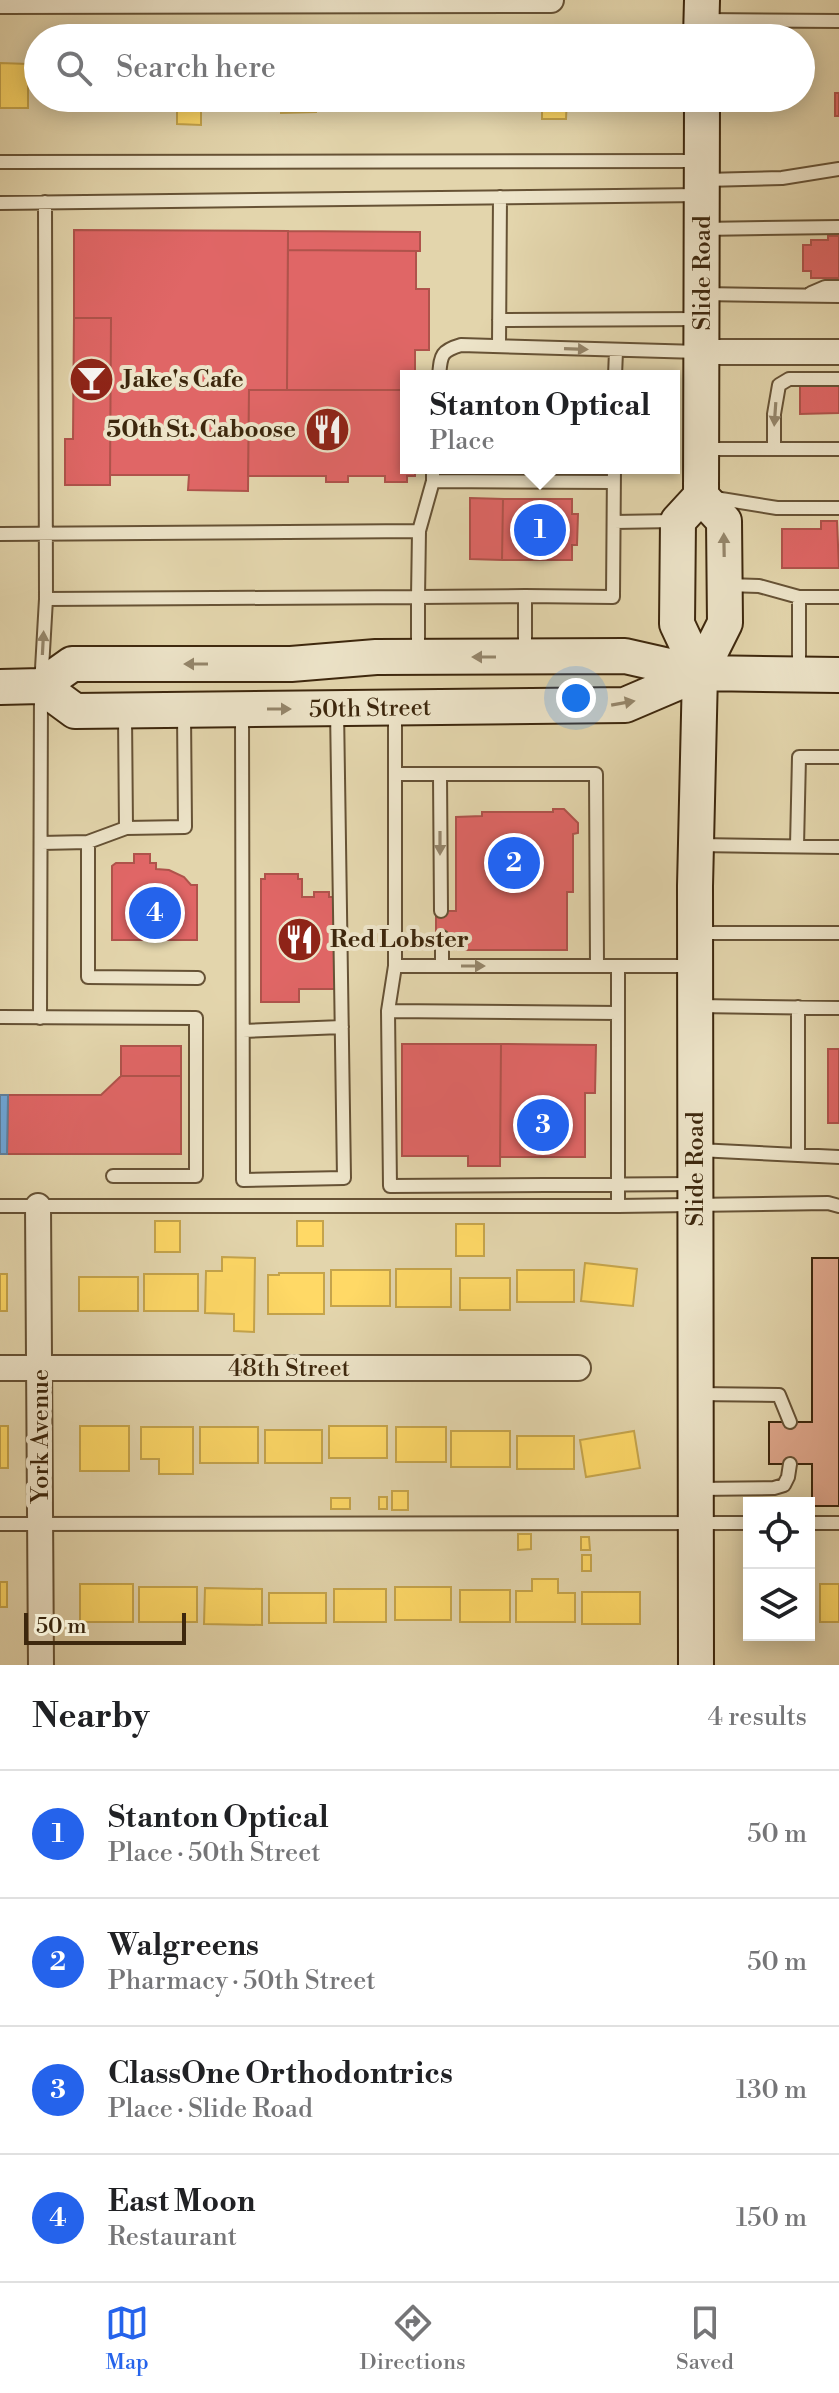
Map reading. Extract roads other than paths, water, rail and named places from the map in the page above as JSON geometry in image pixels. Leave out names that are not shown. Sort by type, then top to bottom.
[{"type":"main road","name":"Slide Road","points":[[700,673],[677,624],[689,509],[701,449],[702,112]]},
{"type":"main road","name":"Slide Road","points":[[689,509],[724,521],[725,585],[725,623],[700,673],[695,950],[696,1665]]},
{"type":"main road","name":"50th Street","points":[[700,673],[625,705],[75,711],[41,686],[72,664],[291,664],[376,657],[625,656],[700,673],[839,675]]},
{"type":"main road","points":[[0,687],[41,686]]},
{"type":"street","points":[[0,1],[551,0]]},
{"type":"street","points":[[702,321],[839,352]]},
{"type":"street","name":"York Avenue","points":[[38,1206],[41,1665]]},
{"type":"street","name":"48th Street","points":[[0,1368],[578,1368]]},
{"type":"lane","points":[[702,19],[839,21]]},
{"type":"lane","points":[[0,162],[702,178],[782,178],[839,169]]},
{"type":"lane","points":[[0,203],[500,197],[702,178]]},
{"type":"lane","points":[[499,346],[500,197]]},
{"type":"lane","points":[[40,1018],[41,686],[46,599],[45,202]]},
{"type":"lane","points":[[805,227],[814,235],[839,235]]},
{"type":"lane","points":[[702,229],[839,227]]},
{"type":"lane","points":[[440,370],[441,357],[446,350],[461,345],[616,351],[702,321],[825,287],[839,287]]},
{"type":"lane","points":[[804,295],[839,296]]},
{"type":"lane","points":[[499,320],[702,321]]},
{"type":"lane","points":[[615,370],[616,351]]},
{"type":"lane","points":[[774,449],[774,414],[779,385],[789,379],[839,379]]},
{"type":"lane","points":[[701,449],[839,449]]},
{"type":"lane","points":[[46,599],[418,597],[525,596],[613,597],[614,475],[433,474],[419,531],[418,597],[418,657]]},
{"type":"lane","points":[[614,522],[689,509],[839,508]]},
{"type":"lane","points":[[0,534],[419,531]]},
{"type":"lane","points":[[725,585],[759,586],[799,597],[839,597]]},
{"type":"lane","points":[[525,596],[525,657]]},
{"type":"lane","points":[[799,597],[799,674]]},
{"type":"lane","points":[[390,1186],[388,1011],[395,966],[395,708]]},
{"type":"lane","points":[[242,709],[243,1180],[344,1178],[337,709]]},
{"type":"lane","points":[[41,843],[88,842],[126,828],[185,827],[184,710]]},
{"type":"lane","points":[[125,711],[126,828]]},
{"type":"lane","points":[[797,846],[799,757],[839,757]]},
{"type":"lane","points":[[395,774],[596,774],[597,966]]},
{"type":"lane","points":[[440,775],[441,911]]},
{"type":"lane","points":[[88,842],[88,977],[198,978]]},
{"type":"lane","points":[[696,845],[839,847]]},
{"type":"lane","points":[[395,966],[618,966],[695,950],[839,933]]},
{"type":"lane","points":[[442,937],[442,966]]},
{"type":"lane","points":[[618,966],[618,1206]]},
{"type":"lane","points":[[695,1006],[839,1008]]},
{"type":"lane","points":[[798,1007],[798,1155]]},
{"type":"lane","points":[[388,1011],[618,1013]]},
{"type":"lane","points":[[0,1017],[196,1018],[196,1176],[113,1176]]},
{"type":"lane","points":[[243,1031],[342,1027]]},
{"type":"lane","points":[[695,1150],[839,1157]]},
{"type":"lane","points":[[374,1206],[380,1191],[390,1186],[521,1185],[618,1185],[695,1195],[839,1206]]},
{"type":"lane","points":[[521,1185],[521,1206]]},
{"type":"lane","points":[[411,1186],[412,1206]]},
{"type":"lane","points":[[0,1206],[618,1206],[695,1195]]},
{"type":"lane","points":[[695,1394],[779,1395],[790,1422]]},
{"type":"lane","points":[[696,1489],[774,1488],[784,1485],[790,1464]]},
{"type":"lane","points":[[0,1524],[743,1523]]},
{"type":"lane","points":[[815,1523],[839,1523]]},
{"type":"place","name":"Jake's Cafe","points":[[92,379]]},
{"type":"place","name":"50th St. Caboose","points":[[327,429]]},
{"type":"place","name":"Stanton Optical","points":[[540,530]]},
{"type":"place","name":"Walgreens","points":[[514,863]]},
{"type":"place","name":"East Moon","points":[[155,913]]},
{"type":"place","name":"Red Lobster","points":[[299,939]]},
{"type":"place","name":"ClassOne Orthodontrics","points":[[543,1125]]}]
